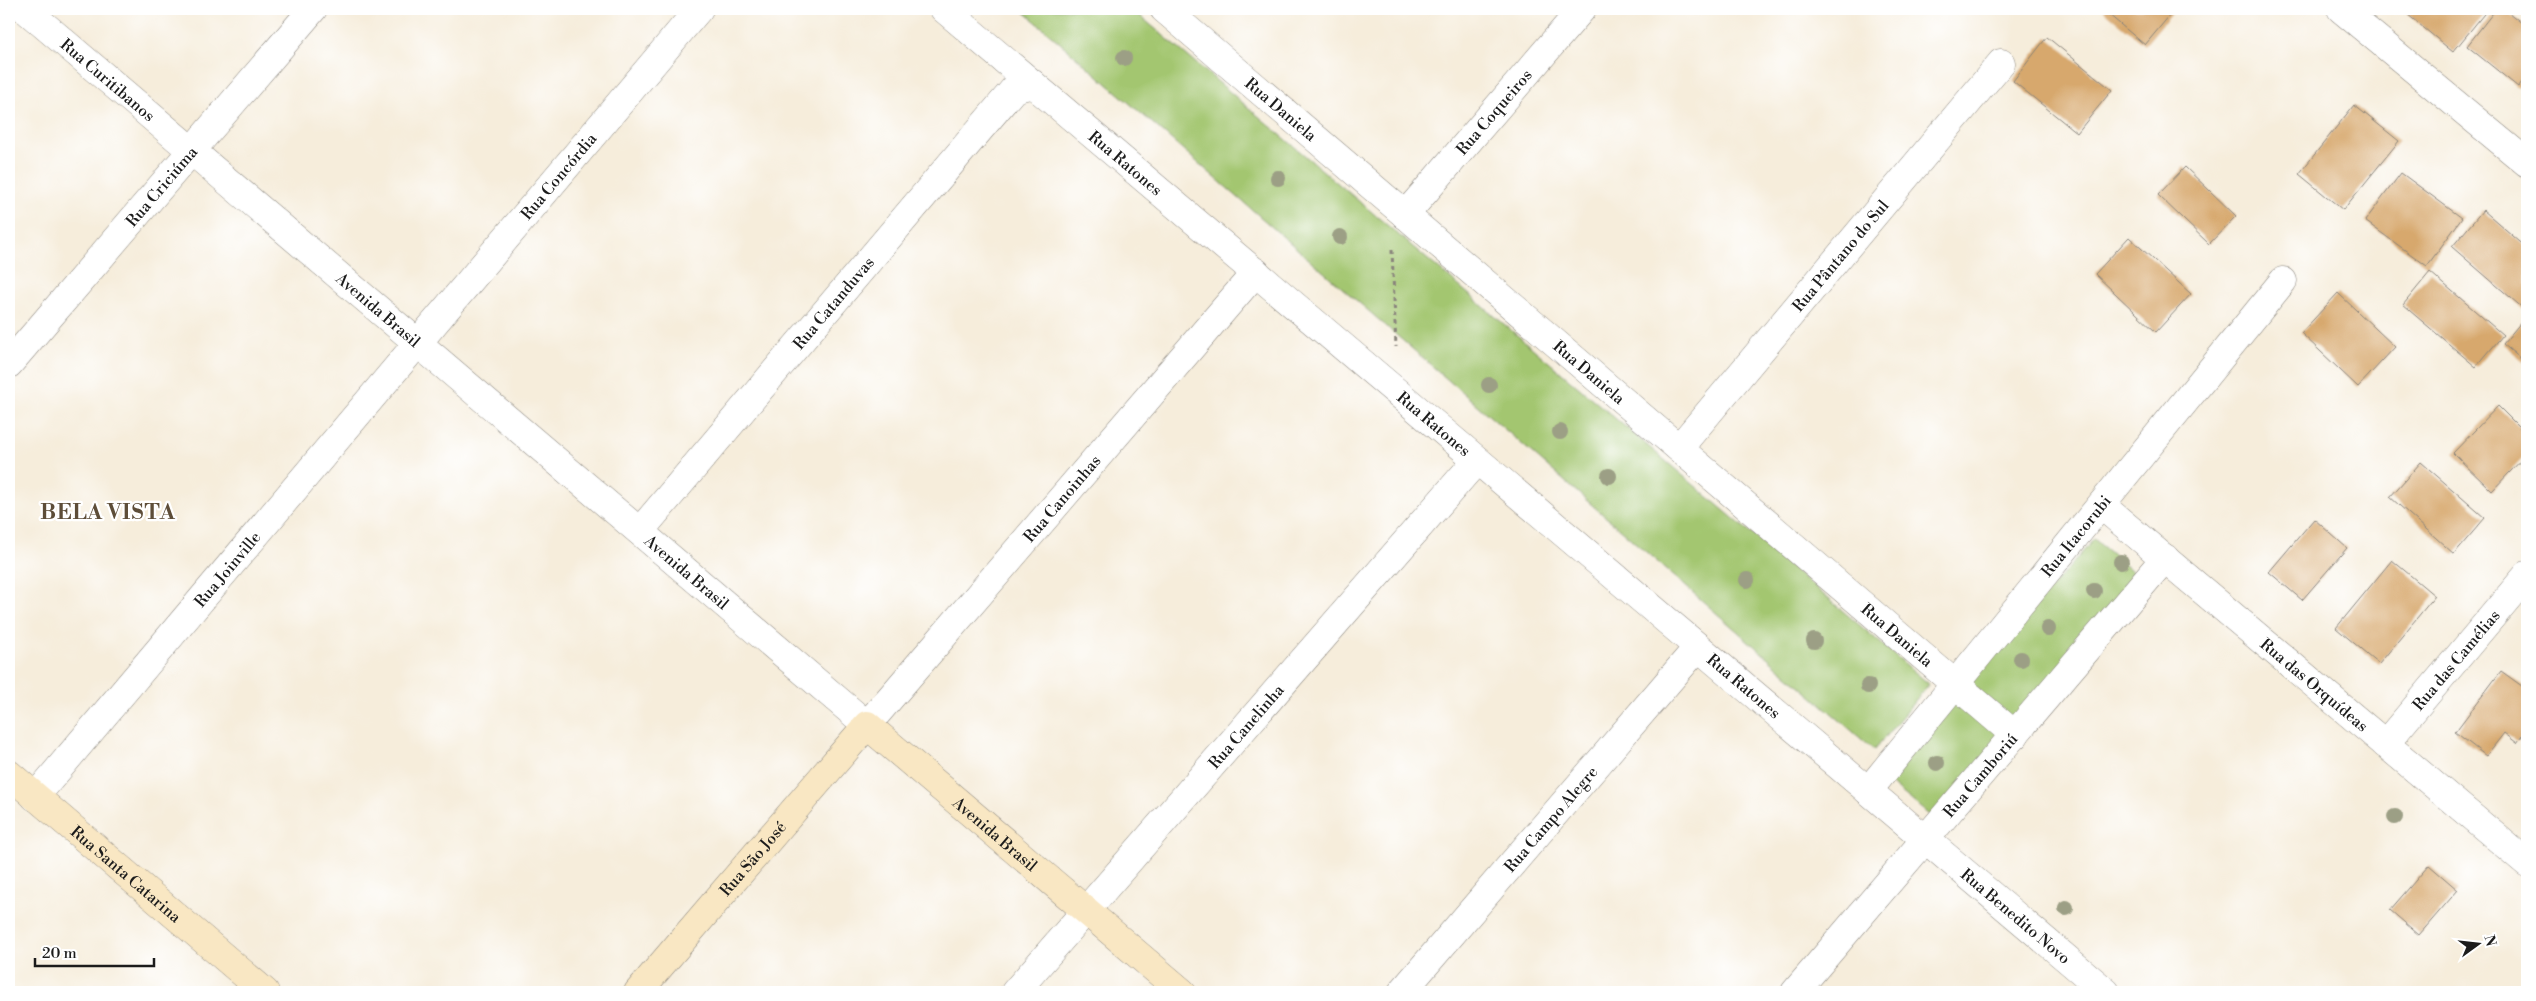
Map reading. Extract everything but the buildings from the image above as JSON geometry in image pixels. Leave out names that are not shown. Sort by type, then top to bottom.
[{"type":"main road","name":"Avenida Brasil","points":[[867,725],[1182,992]]},
{"type":"main road","name":"Rua São José","points":[[638,992],[867,725]]},
{"type":"main road","name":"Rua Santa Catarina","points":[[9,774],[257,990]]},
{"type":"street","name":"Rua Curitibanos","points":[[25,9],[192,150]]},
{"type":"street","name":"Rua Criciúma","points":[[9,364],[313,9]]},
{"type":"street","name":"Rua Concórdia","points":[[418,342],[699,9]]},
{"type":"street","name":"Rua Ratones","points":[[944,9],[1926,839]]},
{"type":"street","name":"Rua Daniela","points":[[1164,9],[2014,734]]},
{"type":"street","name":"Rua Coqueiros","points":[[1398,209],[1582,9]]},
{"type":"street","points":[[2342,9],[2527,163]]},
{"type":"street","name":"Rua Pântano do Sul","points":[[1679,448],[2001,63]]},
{"type":"street","name":"Rua Catanduvas","points":[[640,531],[1014,89],[1033,84]]},
{"type":"street","name":"Avenida Brasil","points":[[192,150],[867,725]]},
{"type":"street","name":"Rua Canoinhas","points":[[867,725],[1256,272]]},
{"type":"street","name":"Rua Itacorubi","points":[[1868,791],[2283,281]]},
{"type":"street","name":"Rua Joinville","points":[[35,796],[418,342]]},
{"type":"street","name":"Rua Canelinha","points":[[1015,992],[1477,460]]},
{"type":"street","name":"Rua das Orquídeas","points":[[2101,505],[2527,863]]},
{"type":"street","name":"Rua Camboriú","points":[[1795,992],[2165,558]]},
{"type":"street","name":"Rua das Camélias","points":[[2384,744],[2527,574]]},
{"type":"street","name":"Rua Campo Alegre","points":[[1402,992],[1698,646]]},
{"type":"street","name":"Rua Benedito Novo","points":[[1926,839],[2106,992]]},
{"type":"path","points":[[1398,209],[1398,392]]},
{"type":"green space","points":[[1021,9],[1132,9],[1929,684],[1874,750]]},
{"type":"green space","points":[[2094,539],[2137,575],[2015,721],[1969,682]]},
{"type":"green space","points":[[1957,696],[2004,735],[1934,819],[1888,781]]},
{"type":"district","name":"BELA VISTA","points":[[108,512]]}]
